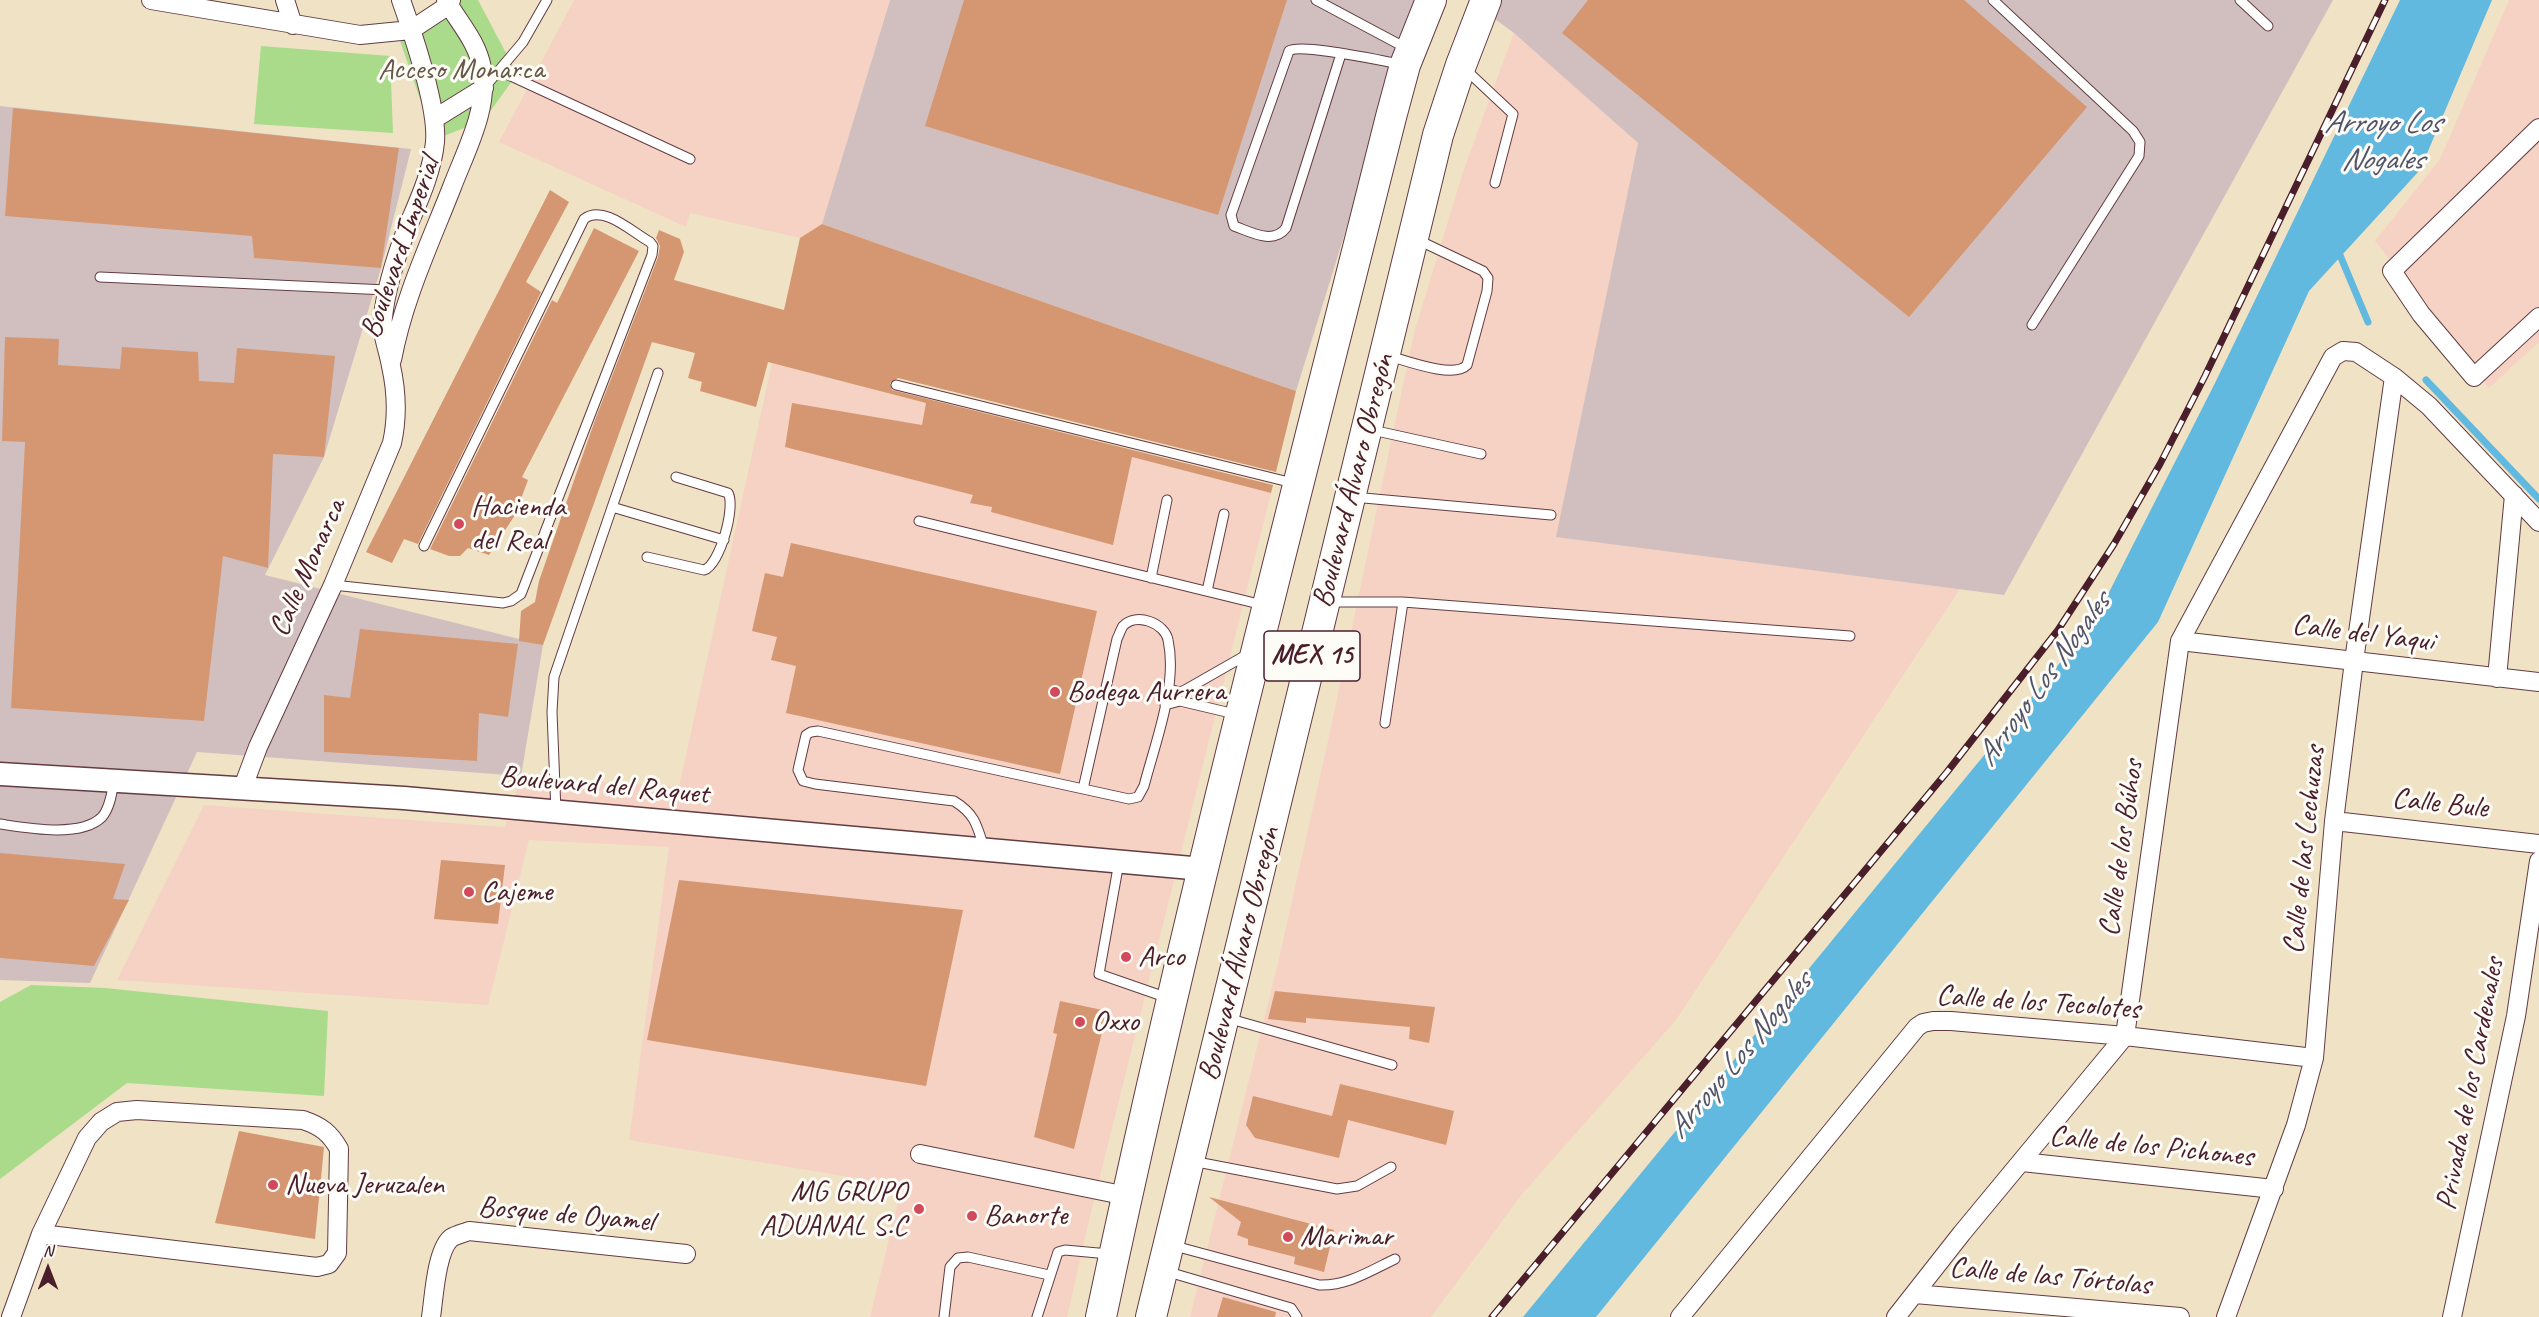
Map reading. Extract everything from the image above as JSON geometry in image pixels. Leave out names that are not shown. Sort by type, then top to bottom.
[{"type":"highway","name":"Boulevard Álvaro Obregón","points":[[1101,1317],[1203,869],[1268,606],[1408,58],[1431,0]]},
{"type":"highway","name":"Boulevard Álvaro Obregón","points":[[1152,1317],[1438,135],[1486,0]]},
{"type":"street","points":[[151,0],[360,35],[411,30],[448,2]]},
{"type":"street","points":[[285,0],[293,25]]},
{"type":"street","name":"Boulevard Imperial","points":[[391,364],[383,334],[387,290],[396,259],[430,168],[435,144],[434,119],[401,0]]},
{"type":"street","name":"Boulevard Imperial","points":[[391,364],[405,307],[474,129],[484,88],[482,67],[476,49],[448,2]]},
{"type":"street","points":[[434,119],[484,88]]},
{"type":"street","points":[[2539,128],[2392,270],[2421,314],[2474,377],[2539,316]]},
{"type":"street","name":"Calle de los Búhos","points":[[2125,1036],[2180,641],[2333,357],[2343,351],[2356,352],[2394,377]]},
{"type":"street","name":"Calle Monarca","points":[[243,787],[258,747],[333,585],[392,443],[397,399],[391,364]]},
{"type":"street","points":[[2394,377],[2429,406],[2539,522]]},
{"type":"street","name":"Calle de las Lechuzas","points":[[2226,1317],[2296,1125],[2314,1058],[2334,821],[2394,377]]},
{"type":"street","points":[[2497,678],[2514,495]]},
{"type":"street","name":"Calle del Yaqui","points":[[2180,641],[2539,681]]},
{"type":"street","name":"Boulevard del Raquet","points":[[0,774],[243,787],[1203,869]]},
{"type":"street","name":"Calle Bule","points":[[2334,821],[2539,844]]},
{"type":"street","name":"Privada de los Cardenales","points":[[2459,1313],[2516,1016],[2539,861]]},
{"type":"street","name":"Calle de los Tecolotes","points":[[1680,1317],[1917,1027],[1923,1023],[1951,1021],[2125,1036],[2314,1058]]},
{"type":"street","points":[[1896,1317],[1962,1233],[2125,1036]]},
{"type":"street","points":[[11,1317],[40,1234],[87,1138],[100,1122],[117,1112],[137,1110],[303,1120],[320,1125],[332,1136],[339,1149],[337,1253],[329,1264],[316,1267],[40,1234]]},
{"type":"street","points":[[921,1154],[1127,1196]]},
{"type":"street","name":"Calle de los Pichones","points":[[2022,1162],[2274,1189]]},
{"type":"street","name":"Bosque de Oyamel","points":[[431,1317],[439,1263],[446,1245],[452,1238],[469,1231],[686,1254]]},
{"type":"street","name":"Calle de las Tórtolas","points":[[1915,1294],[2180,1317]]},
{"type":"lane","points":[[484,88],[523,42],[547,0]]},
{"type":"lane","points":[[1316,0],[1408,58]]},
{"type":"lane","points":[[1993,0],[2133,131],[2140,142],[2139,156],[2032,325]]},
{"type":"lane","points":[[2241,0],[2268,26]]},
{"type":"lane","points":[[1341,54],[1286,228],[1281,234],[1269,237],[1234,226],[1231,215],[1288,51],[1301,47],[1341,54],[1408,58]]},
{"type":"lane","points":[[1461,66],[1513,114],[1495,183]]},
{"type":"lane","points":[[500,71],[690,159]]},
{"type":"lane","points":[[333,585],[503,603],[511,602],[521,594],[652,255],[653,246],[650,242],[600,214],[584,219],[423,546]]},
{"type":"lane","points":[[1385,355],[1447,370],[1464,368],[1467,365],[1487,291],[1488,278],[1483,271],[1413,237]]},
{"type":"lane","points":[[100,277],[387,290]]},
{"type":"lane","points":[[556,812],[552,712],[554,677],[658,373]]},
{"type":"lane","points":[[896,386],[1299,485]]},
{"type":"lane","points":[[1367,429],[1480,454]]},
{"type":"lane","points":[[646,557],[704,570],[711,566],[724,540],[730,501],[728,493],[676,477]]},
{"type":"lane","points":[[1350,497],[1551,514]]},
{"type":"lane","points":[[1151,578],[1167,500]]},
{"type":"lane","points":[[612,507],[724,540]]},
{"type":"lane","points":[[1207,591],[1224,514]]},
{"type":"lane","points":[[919,521],[1268,606]]},
{"type":"lane","points":[[1325,602],[1402,602],[1850,636]]},
{"type":"lane","points":[[1385,723],[1402,602]]},
{"type":"lane","points":[[985,850],[970,810],[954,801],[803,781],[798,770],[806,735],[818,731],[1083,789],[1129,799],[1138,796],[1144,786],[1169,689],[1168,637],[1161,627],[1151,622],[1135,620],[1123,626],[1117,639],[1083,789]]},
{"type":"lane","points":[[1169,689],[1180,692],[1185,690],[1258,648]]},
{"type":"lane","points":[[1165,705],[1180,701],[1241,716]]},
{"type":"lane","points":[[0,824],[71,829],[90,825],[104,815],[111,799],[114,781]]},
{"type":"lane","points":[[1119,862],[1099,974],[1173,999]]},
{"type":"lane","points":[[1224,1017],[1392,1065]]},
{"type":"lane","points":[[1189,1161],[1337,1188],[1357,1186],[1391,1167]]},
{"type":"lane","points":[[1037,1317],[1056,1255],[1062,1250],[1114,1255]]},
{"type":"lane","points":[[944,1317],[950,1267],[958,1258],[968,1257],[1049,1275]]},
{"type":"lane","points":[[1166,1257],[1319,1285],[1346,1282],[1395,1259]]},
{"type":"lane","points":[[1166,1257],[1291,1308],[1297,1317]]},
{"type":"shaded area","points":[[574,0],[890,0],[822,224],[800,238],[690,213],[686,227],[499,142]]},
{"type":"shaded area","points":[[890,0],[1417,0],[1296,391],[822,224]]},
{"type":"shaded area","points":[[1469,0],[2333,0],[2004,595],[1556,537],[1638,143],[1514,33]]},
{"type":"shaded area","points":[[2509,0],[2539,0],[2539,342],[2489,388],[2375,241],[2440,159]]},
{"type":"shaded area","points":[[1514,32],[1638,143],[1557,536],[1960,589],[1676,1020],[1523,1193],[1431,1317],[1190,1317],[1278,963],[1328,741],[1414,333],[1463,172]]},
{"type":"shaded area","points":[[0,106],[411,149],[381,268],[324,457],[265,575],[543,645],[521,776],[197,752],[90,983],[0,980]]},
{"type":"shaded area","points":[[772,363],[1271,493],[1091,1212],[1067,1317],[870,1317],[902,1186],[629,1140],[669,847],[529,840],[488,1005],[117,980],[204,805],[505,827],[521,776],[679,787]]},
{"type":"green space","name":"Acceso Monarca","points":[[461,0],[478,0],[517,74],[484,120],[434,140],[396,29],[453,7]]},
{"type":"green space","points":[[261,46],[390,56],[393,133],[254,124]]},
{"type":"green space","points":[[31,985],[105,988],[328,1011],[324,1096],[127,1083],[0,1179],[0,1002]]},
{"type":"water","name":"Arroyo Los Nogales","points":[[2400,0],[2492,0],[2420,170],[2309,291],[2158,622],[1596,1317],[1523,1317],[2095,620],[2215,383]]},
{"type":"building","points":[[964,0],[1287,0],[1218,215],[925,126]]},
{"type":"building","points":[[1588,0],[1964,0],[2087,107],[1909,317],[1562,33]]},
{"type":"building","points":[[13,108],[399,148],[381,268],[254,258],[252,236],[5,216]]},
{"type":"building","points":[[550,190],[569,202],[526,282],[541,292],[418,544],[404,539],[392,563],[366,552]]},
{"type":"building","points":[[822,224],[1296,391],[1276,472],[898,378],[890,383],[892,390],[1273,485],[1271,493],[1132,457],[1113,545],[991,512],[992,507],[970,503],[973,495],[785,447],[792,403],[922,425],[926,403],[768,362],[756,407],[700,391],[702,382],[688,378],[695,353],[652,342],[543,645],[519,641],[521,611],[535,602],[539,581],[595,420],[658,257],[660,246],[656,238],[659,230],[680,239],[684,252],[674,280],[784,310],[800,238]]},
{"type":"building","points":[[594,228],[639,251],[522,477],[528,480],[515,515],[489,555],[468,548],[460,556],[449,556],[430,549],[552,300],[557,303]]},
{"type":"building","points":[[5,337],[59,339],[58,365],[120,369],[122,347],[198,352],[199,381],[234,383],[237,348],[335,356],[324,457],[273,454],[268,568],[223,556],[204,721],[11,708],[25,442],[2,441]]},
{"type":"building","points":[[791,543],[1097,611],[1060,774],[786,713],[796,666],[771,660],[777,637],[752,631],[765,573],[783,577]]},
{"type":"building","points":[[360,629],[518,644],[508,717],[479,713],[477,761],[324,752],[324,695],[350,698]]},
{"type":"building","points":[[0,853],[125,864],[113,899],[129,900],[94,966],[0,958]]},
{"type":"building","name":"Cajeme","points":[[441,860],[505,865],[498,924],[434,919]]},
{"type":"building","points":[[679,880],[963,910],[926,1086],[647,1040]]},
{"type":"building","points":[[1275,991],[1435,1007],[1429,1043],[1409,1039],[1410,1027],[1306,1018],[1306,1023],[1268,1019]]},
{"type":"building","points":[[1060,1001],[1107,1011],[1074,1149],[1034,1137],[1057,1034],[1053,1033]]},
{"type":"building","points":[[1340,1084],[1454,1111],[1446,1145],[1348,1120],[1339,1158],[1255,1138],[1246,1125],[1253,1096],[1332,1116]]},
{"type":"building","name":"Nueva Jeruzalen","points":[[239,1131],[324,1147],[315,1239],[215,1223]]},
{"type":"building","name":"Marimar","points":[[1209,1197],[1334,1230],[1324,1272],[1294,1264],[1295,1257],[1248,1245],[1248,1239],[1237,1235],[1241,1222]]},
{"type":"building","points":[[1223,1297],[1276,1312],[1275,1317],[1217,1317]]},
{"type":"waterway","points":[[2337,248],[2368,322]]},
{"type":"waterway","points":[[2426,380],[2539,499]]},
{"type":"railway","points":[[1492,1317],[1947,772],[2058,630],[2114,544],[2160,464],[2205,376],[2385,0]]},
{"type":"place","name":"Hacienda del Real","points":[[459,524]]},
{"type":"place","name":"Bodega Aurrera","points":[[1055,692]]},
{"type":"place","name":"Cajeme","points":[[469,892]]},
{"type":"place","name":"Arco","points":[[1126,957]]},
{"type":"place","name":"Oxxo","points":[[1080,1022]]},
{"type":"place","name":"Nueva Jeruzalen","points":[[273,1185]]},
{"type":"place","name":"MG GRUPO ADUANAL S.C","points":[[919,1209]]},
{"type":"place","name":"Banorte","points":[[972,1216]]},
{"type":"place","name":"Marimar","points":[[1288,1237]]}]
